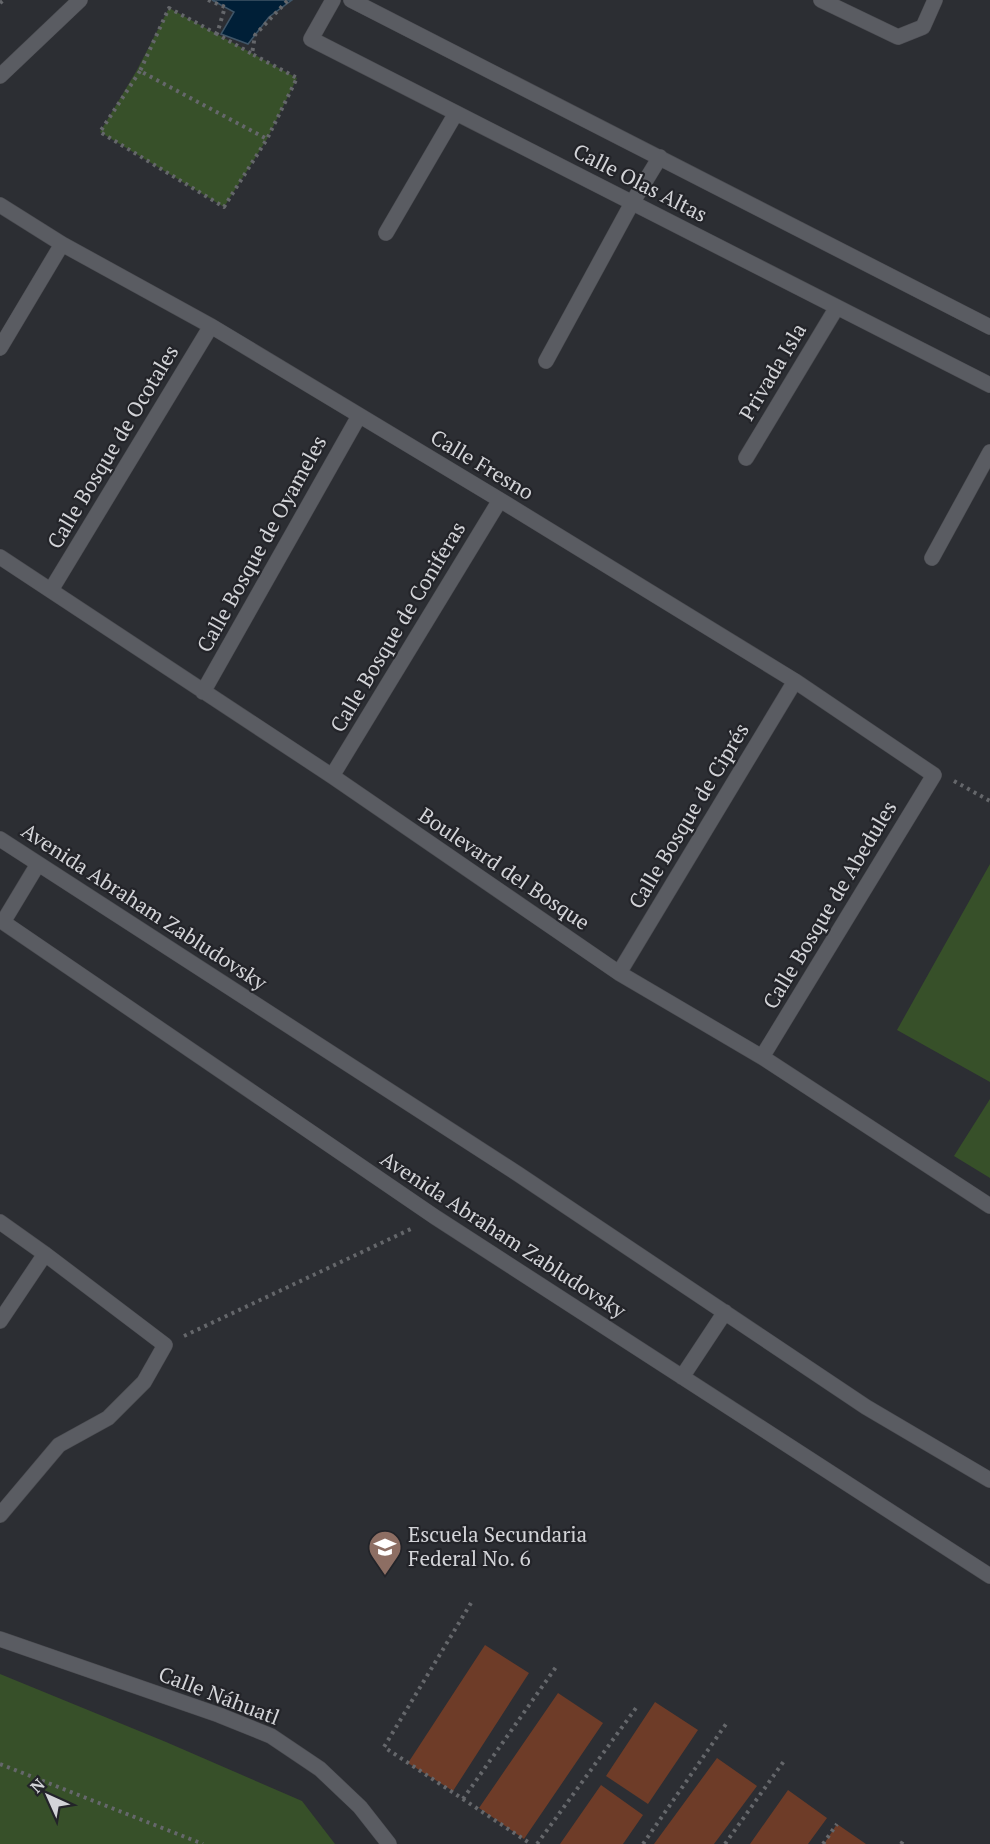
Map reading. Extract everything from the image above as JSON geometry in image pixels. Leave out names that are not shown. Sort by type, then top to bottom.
[{"type":"street","points":[[0,76],[80,0]]},
{"type":"street","name":"Calle Olas Altas","points":[[333,0],[311,39],[990,385]]},
{"type":"street","name":"Calle Olas Altas","points":[[351,0],[990,327]]},
{"type":"street","points":[[821,0],[898,37],[923,27],[935,0]]},
{"type":"street","points":[[386,233],[456,113]]},
{"type":"street","points":[[546,361],[632,203],[660,157]]},
{"type":"street","name":"Calle Fresno","points":[[0,205],[62,244],[211,326],[795,681],[934,775]]},
{"type":"street","points":[[0,348],[62,244]]},
{"type":"street","name":"Privada Isla","points":[[746,458],[837,308]]},
{"type":"street","name":"Calle Bosque de Ocotales","points":[[51,590],[211,326]]},
{"type":"street","name":"Calle Bosque de Oyameles","points":[[203,693],[358,416]]},
{"type":"street","points":[[932,558],[990,452]]},
{"type":"street","name":"Calle Bosque de Coniferas","points":[[332,776],[500,501]]},
{"type":"street","name":"Boulevard del Bosque","points":[[0,557],[332,776],[619,973],[762,1057],[990,1206]]},
{"type":"street","name":"Calle Bosque de Ciprés","points":[[619,973],[795,681]]},
{"type":"street","name":"Calle Bosque de Abedules","points":[[762,1057],[934,775]]},
{"type":"street","name":"Avenida Abraham Zabludovsky","points":[[0,839],[518,1174],[866,1407],[990,1480]]},
{"type":"street","points":[[2,921],[38,864]]},
{"type":"street","name":"Avenida Abraham Zabludovsky","points":[[2,921],[435,1217],[990,1575]]},
{"type":"street","points":[[0,1222],[165,1345],[144,1382],[108,1418],[59,1445],[0,1515]]},
{"type":"street","points":[[0,1321],[45,1254]]},
{"type":"street","points":[[682,1377],[725,1312]]},
{"type":"street","name":"Calle Náhuatl","points":[[0,1639],[219,1715],[271,1736],[320,1769],[360,1807],[389,1844]]},
{"type":"path","points":[[0,3],[4,0]]},
{"type":"path","points":[[208,0],[225,7],[217,34]]},
{"type":"path","points":[[252,54],[255,34],[288,0]]},
{"type":"path","points":[[169,8],[252,54],[297,78],[267,139],[224,207],[100,132],[140,71],[169,8]]},
{"type":"path","points":[[140,71],[267,139]]},
{"type":"path","points":[[934,775],[952,779],[990,801]]},
{"type":"path","points":[[165,1345],[435,1217]]},
{"type":"path","points":[[471,1603],[384,1746],[531,1844]]},
{"type":"path","points":[[463,1799],[556,1667]]},
{"type":"path","points":[[537,1844],[636,1708]]},
{"type":"path","points":[[643,1844],[726,1724]]},
{"type":"path","points":[[724,1844],[784,1761]]},
{"type":"path","points":[[0,1764],[203,1844]]},
{"type":"path","points":[[823,1844],[837,1824]]},
{"type":"green space","points":[[169,8],[297,78],[267,139],[224,207],[100,132],[137,70]]},
{"type":"green space","points":[[990,864],[990,1082],[897,1030]]},
{"type":"green space","points":[[990,1099],[990,1178],[954,1156]]},
{"type":"green space","points":[[0,1674],[302,1801],[335,1844],[0,1844]]},
{"type":"water","points":[[212,0],[292,0],[269,17],[248,44],[221,34],[234,12]]},
{"type":"building","points":[[485,1645],[529,1673],[453,1791],[408,1763]]},
{"type":"building","points":[[558,1693],[603,1723],[524,1839],[479,1808]]},
{"type":"building","points":[[655,1702],[698,1730],[648,1804],[606,1776]]},
{"type":"building","points":[[717,1758],[757,1786],[714,1844],[654,1844]]},
{"type":"building","points":[[601,1785],[643,1815],[623,1844],[560,1844]]},
{"type":"building","points":[[788,1790],[827,1818],[808,1844],[750,1844]]},
{"type":"building","points":[[837,1824],[866,1844],[824,1844]]},
{"type":"place","name":"Escuela Secundaria Federal No. 6","points":[[385,1576]]}]
